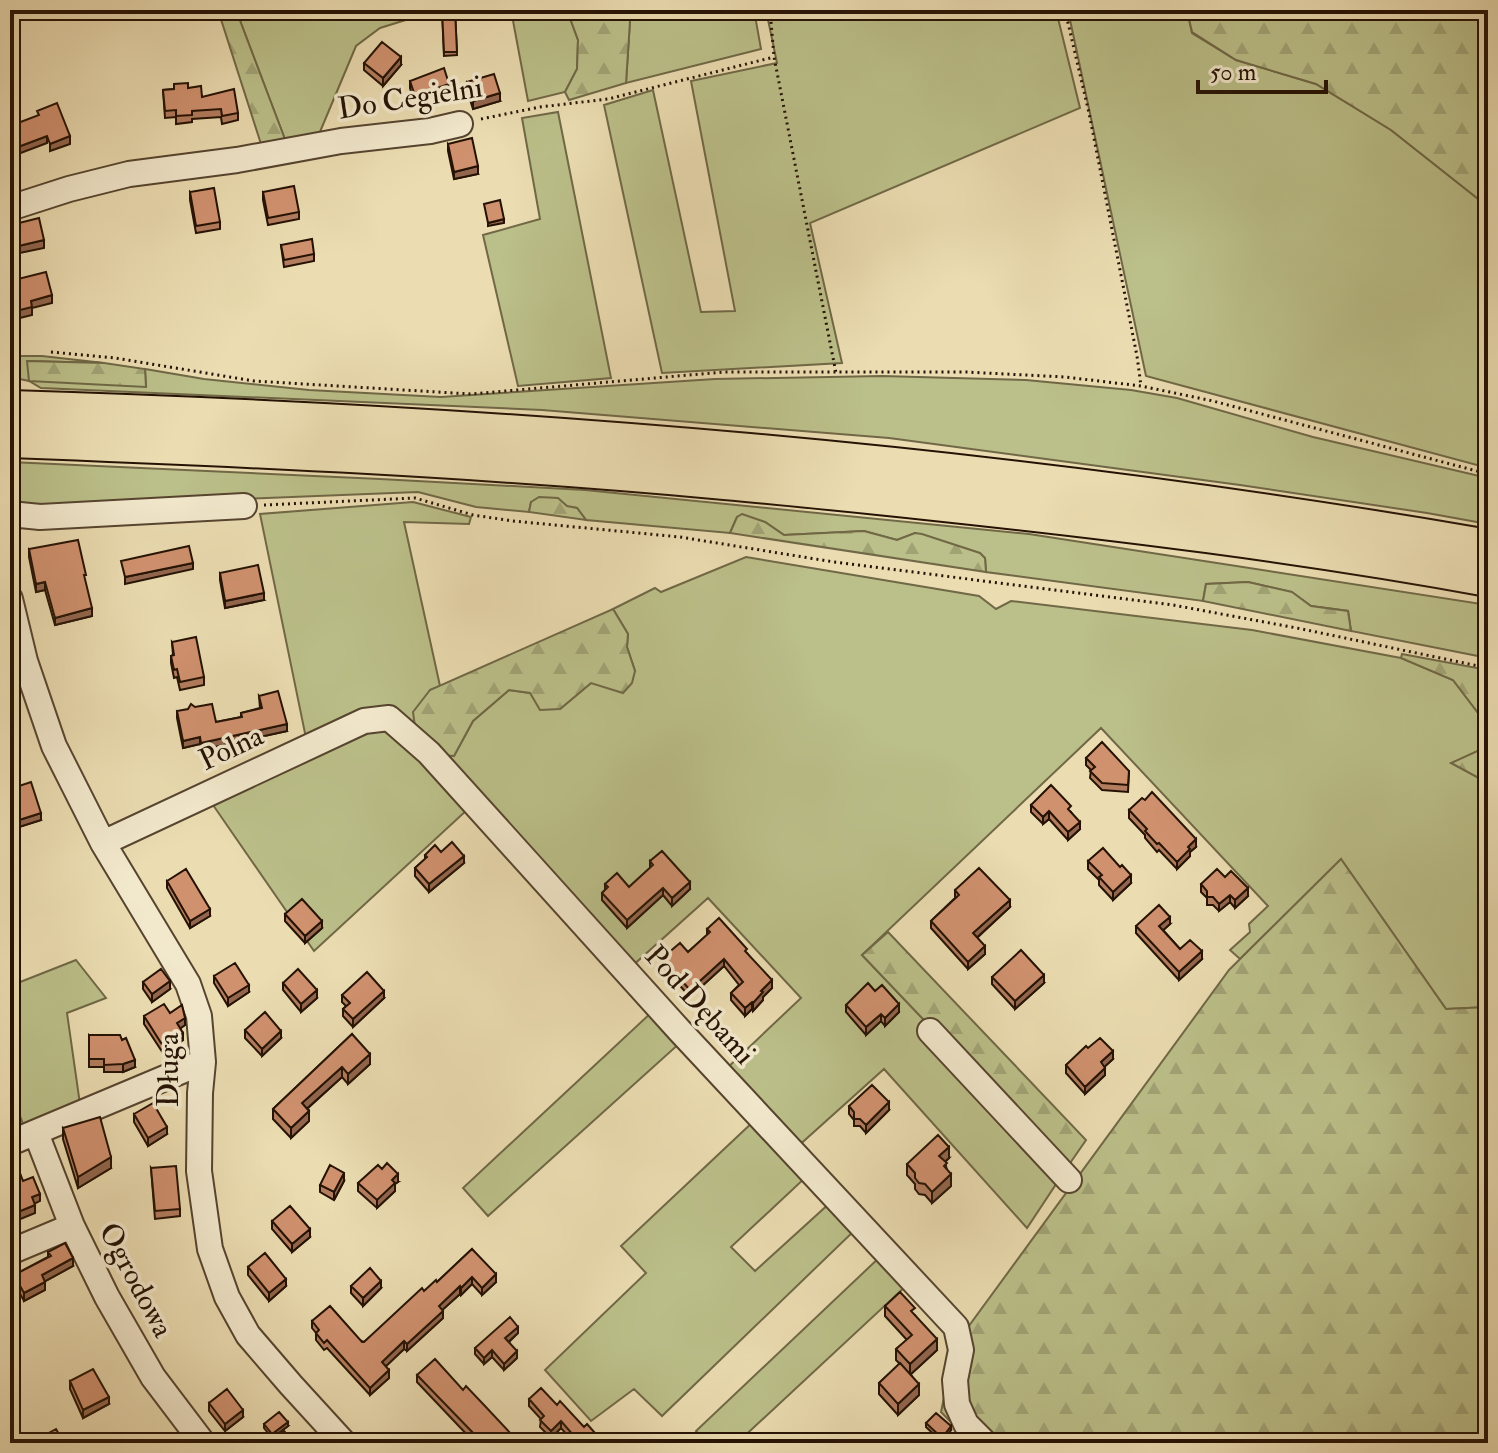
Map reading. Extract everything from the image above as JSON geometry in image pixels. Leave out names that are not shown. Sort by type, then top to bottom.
[{"type":"highway","points":[[10,408],[60,425],[459,462],[726,482],[1077,518],[1269,544],[1488,579]]},
{"type":"highway","points":[[10,440],[60,425],[409,426],[735,449],[932,468],[1198,501],[1488,547]]},
{"type":"street","name":"Do Cegielni","points":[[10,208],[129,174],[237,160],[341,141],[430,131],[460,124]]},
{"type":"street","points":[[10,514],[40,517],[244,506]]},
{"type":"street","name":"Długa","points":[[10,599],[25,661],[54,746],[103,843],[188,984],[199,1016],[203,1062],[199,1171],[210,1249],[227,1297],[248,1335],[344,1443]]},
{"type":"street","name":"Polna","points":[[103,843],[364,721],[389,718]]},
{"type":"street","name":"Pod Dębami","points":[[389,718],[429,753],[679,1030],[956,1327],[961,1350],[955,1380],[957,1404],[966,1424],[985,1443]]},
{"type":"street","points":[[930,1031],[1069,1180]]},
{"type":"street","points":[[10,1143],[203,1062]]},
{"type":"street","name":"Ogrodowa","points":[[36,1133],[72,1226],[140,1356],[203,1443]]},
{"type":"street","points":[[10,1252],[72,1226]]},
{"type":"path","points":[[770,10],[774,57],[836,373]]},
{"type":"path","points":[[1065,10],[1089,113],[1141,386]]},
{"type":"path","name":"Do Cegielni","points":[[460,124],[540,107],[608,99],[774,57]]},
{"type":"path","points":[[51,352],[115,358],[254,381],[471,394],[724,372],[966,372],[1065,377],[1141,386],[1213,401],[1488,474]]},
{"type":"path","points":[[244,506],[415,498],[473,515],[513,521],[680,537],[834,562],[1173,605],[1488,668]]},
{"type":"green space","points":[[218,10],[236,10],[286,142],[261,144]]},
{"type":"green space","points":[[236,10],[438,10],[380,28],[356,46],[317,139],[286,142]]},
{"type":"green space","points":[[511,10],[567,10],[578,40],[577,69],[565,92],[528,101]]},
{"type":"green space","points":[[567,10],[635,10],[630,21],[626,83],[569,100],[565,92],[577,69],[578,40]]},
{"type":"green space","points":[[635,10],[754,10],[761,49],[626,83],[630,21]]},
{"type":"green space","points":[[766,10],[1056,10],[1080,108],[810,223],[842,363],[662,373],[604,105],[653,90],[701,312],[735,311],[691,81],[777,63]]},
{"type":"green space","points":[[1108,10],[1187,10],[1192,33],[1236,60],[1316,84],[1391,130],[1488,209],[1488,468],[1146,376],[1069,15]]},
{"type":"green space","points":[[1187,10],[1488,10],[1488,209],[1391,130],[1316,84],[1236,60],[1192,32]]},
{"type":"green space","points":[[558,112],[611,378],[518,386],[483,235],[540,219],[522,118]]},
{"type":"green space","points":[[10,356],[104,363],[27,361],[146,386],[145,369],[204,379],[309,390],[441,397],[715,379],[882,376],[1026,380],[1131,390],[1177,398],[1313,437],[1488,478],[1488,524],[1240,485],[889,438],[542,410],[41,388],[29,381],[10,377]]},
{"type":"green space","points":[[27,361],[104,363],[145,369],[146,387],[29,381]]},
{"type":"green space","points":[[10,462],[585,490],[1029,534],[1488,605],[1488,658],[1351,631],[1348,611],[1311,606],[1291,592],[1248,582],[1206,584],[1203,601],[986,572],[985,558],[915,533],[897,540],[864,531],[784,535],[765,522],[737,517],[730,533],[586,520],[577,508],[531,502],[529,512],[476,507],[418,492],[13,508],[10,506]]},
{"type":"green space","points":[[539,497],[558,498],[567,506],[577,508],[586,520],[529,512],[531,502]]},
{"type":"green space","points":[[413,502],[471,517],[469,524],[404,522],[440,686],[430,690],[415,727],[394,716],[307,743],[260,514]]},
{"type":"green space","points":[[742,514],[765,522],[784,535],[864,531],[897,540],[915,533],[922,534],[980,553],[985,558],[986,572],[730,533],[737,517]]},
{"type":"green space","points":[[746,557],[979,596],[996,609],[1011,601],[1252,630],[1401,658],[1453,680],[1488,726],[1488,750],[1484,748],[1452,763],[1488,783],[1488,1007],[1446,1009],[1341,859],[1240,959],[1230,950],[1250,932],[1249,924],[1268,906],[1101,728],[862,955],[1066,1169],[1027,1228],[884,1069],[796,1148],[725,1070],[801,998],[708,898],[631,967],[440,755],[454,756],[473,721],[509,690],[530,693],[560,709],[591,683],[635,671],[627,647],[628,634],[613,609],[655,588],[661,592]]},
{"type":"green space","points":[[1248,582],[1292,592],[1311,606],[1348,611],[1351,631],[1203,601],[1206,584]]},
{"type":"green space","points":[[613,609],[628,634],[627,647],[635,671],[632,683],[623,693],[591,683],[560,709],[540,710],[530,693],[509,690],[473,721],[454,756],[440,755],[415,727],[413,712],[430,690]]},
{"type":"green space","points":[[1402,654],[1488,670],[1488,726],[1453,680],[1401,658]]},
{"type":"green space","points":[[364,731],[389,732],[468,809],[314,951],[213,805]]},
{"type":"green space","points":[[1484,748],[1488,750],[1488,783],[1451,763]]},
{"type":"green space","points":[[1341,859],[1446,1009],[1488,1007],[1488,1443],[971,1443],[941,1412],[955,1345],[1229,970]]},
{"type":"green space","points":[[888,932],[1086,1140],[1066,1169],[862,955]]},
{"type":"green space","points":[[76,960],[106,998],[67,1013],[80,1104],[23,1124],[10,1089],[10,986]]},
{"type":"green space","points":[[653,1011],[681,1042],[488,1216],[463,1188]]},
{"type":"green space","points":[[754,1121],[807,1176],[731,1247],[755,1271],[831,1202],[857,1228],[662,1416],[634,1389],[591,1421],[545,1370],[646,1273],[621,1246]]},
{"type":"green space","points":[[882,1255],[906,1286],[737,1443],[707,1443],[696,1431]]},
{"type":"building","points":[[442,10],[455,10],[457,52],[444,52]]},
{"type":"building","points":[[382,42],[401,57],[383,78],[364,63]]},
{"type":"building","points":[[444,68],[449,84],[415,96],[410,81]]},
{"type":"building","points":[[494,74],[500,93],[473,101],[467,82]]},
{"type":"building","points":[[188,83],[188,88],[201,86],[202,97],[234,89],[238,113],[222,116],[221,109],[192,111],[192,115],[176,116],[176,110],[165,111],[163,90],[174,89],[174,84]]},
{"type":"building","points":[[57,103],[70,136],[50,144],[47,136],[10,150],[10,126],[39,115],[37,111]]},
{"type":"building","points":[[472,138],[478,166],[454,172],[448,144]]},
{"type":"building","points":[[294,186],[299,212],[268,218],[263,192]]},
{"type":"building","points":[[214,188],[220,222],[196,226],[190,192]]},
{"type":"building","points":[[500,200],[504,219],[488,223],[484,204]]},
{"type":"building","points":[[39,218],[44,240],[10,248],[10,231],[20,228],[19,223]]},
{"type":"building","points":[[312,239],[314,254],[284,260],[281,245]]},
{"type":"building","points":[[46,272],[52,295],[31,301],[32,307],[16,311],[14,304],[11,305],[10,281]]},
{"type":"building","points":[[78,540],[92,608],[55,618],[45,582],[36,584],[29,549]]},
{"type":"building","points":[[189,546],[193,563],[125,577],[121,561]]},
{"type":"building","points":[[258,565],[264,593],[225,601],[220,573]]},
{"type":"building","points":[[196,637],[204,677],[180,682],[171,656],[174,655],[172,642]]},
{"type":"building","points":[[278,691],[287,724],[201,743],[200,737],[183,741],[177,711],[188,709],[191,704],[195,707],[212,704],[216,722],[242,717],[241,713],[262,708],[259,696]]},
{"type":"building","points":[[1102,742],[1129,771],[1128,785],[1102,783],[1090,771],[1095,767],[1086,758]]},
{"type":"building","points":[[31,782],[41,813],[16,821],[10,789]]},
{"type":"building","points":[[1051,785],[1071,806],[1068,809],[1080,822],[1068,832],[1049,811],[1043,817],[1031,805]]},
{"type":"building","points":[[1152,792],[1196,839],[1177,862],[1145,831],[1147,829],[1129,810]]},
{"type":"building","points":[[452,842],[464,856],[429,884],[415,868],[435,845],[441,852]]},
{"type":"building","points":[[1103,848],[1131,875],[1113,892],[1088,861]]},
{"type":"building","points":[[662,851],[690,882],[672,898],[663,888],[627,920],[602,893],[608,887],[605,884],[617,873],[629,887],[653,865],[650,861]]},
{"type":"building","points":[[979,868],[1010,900],[973,933],[985,946],[968,962],[931,921],[959,895],[955,890]]},
{"type":"building","points":[[186,869],[210,909],[190,921],[167,881]]},
{"type":"building","points":[[1217,869],[1225,877],[1231,871],[1248,888],[1235,900],[1230,895],[1219,904],[1213,897],[1207,897],[1207,891],[1201,884]]},
{"type":"building","points":[[302,899],[322,921],[305,936],[285,914]]},
{"type":"building","points":[[1159,905],[1170,917],[1159,926],[1180,949],[1190,940],[1202,951],[1179,972],[1136,926]]},
{"type":"building","points":[[719,918],[772,980],[745,1008],[731,993],[743,982],[724,959],[690,990],[665,962],[670,957],[667,954],[680,943],[688,952],[710,932],[707,929]]},
{"type":"building","points":[[1021,950],[1044,975],[1015,1001],[992,977]]},
{"type":"building","points":[[235,963],[249,985],[228,998],[214,976]]},
{"type":"building","points":[[161,969],[170,981],[152,994],[143,982]]},
{"type":"building","points":[[298,969],[317,990],[301,1004],[283,983]]},
{"type":"building","points":[[367,972],[384,991],[353,1019],[343,1009],[350,1003],[342,995]]},
{"type":"building","points":[[868,983],[875,991],[882,985],[899,1004],[885,1018],[881,1014],[866,1027],[846,1005]]},
{"type":"building","points":[[164,1004],[170,1013],[182,1005],[185,1018],[177,1023],[183,1033],[163,1046],[144,1016]]},
{"type":"building","points":[[265,1012],[281,1031],[262,1049],[245,1030]]},
{"type":"building","points":[[352,1034],[370,1054],[348,1074],[342,1067],[302,1103],[309,1111],[291,1128],[273,1109]]},
{"type":"building","points":[[89,1035],[120,1035],[122,1040],[126,1038],[135,1060],[104,1065],[104,1059],[89,1059]]},
{"type":"building","points":[[1100,1038],[1113,1051],[1101,1062],[1105,1068],[1085,1087],[1066,1065],[1086,1046],[1088,1048]]},
{"type":"building","points":[[872,1085],[889,1102],[866,1125],[860,1119],[854,1119],[854,1112],[849,1106]]},
{"type":"building","points":[[153,1103],[167,1127],[148,1138],[134,1114]]},
{"type":"building","points":[[100,1117],[111,1157],[78,1177],[63,1128]]},
{"type":"building","points":[[938,1135],[949,1147],[939,1156],[947,1163],[944,1166],[951,1174],[932,1192],[925,1184],[919,1183],[907,1164]]},
{"type":"building","points":[[387,1163],[398,1174],[392,1180],[395,1183],[377,1200],[358,1183],[378,1165],[382,1169]]},
{"type":"building","points":[[330,1165],[344,1173],[334,1192],[320,1185]]},
{"type":"building","points":[[176,1166],[180,1209],[155,1211],[151,1168]]},
{"type":"building","points":[[20,1173],[23,1181],[33,1177],[40,1194],[32,1197],[35,1205],[18,1212],[15,1205],[10,1207],[10,1177]]},
{"type":"building","points":[[290,1206],[310,1229],[292,1244],[272,1221]]},
{"type":"building","points":[[65,1243],[73,1258],[42,1275],[45,1282],[24,1293],[14,1275],[51,1256],[48,1252]]},
{"type":"building","points":[[472,1249],[496,1274],[482,1288],[472,1277],[460,1286],[439,1306],[443,1311],[382,1362],[389,1370],[370,1388],[327,1340],[324,1343],[316,1333],[319,1330],[312,1321],[330,1306],[364,1342],[422,1288],[424,1291],[437,1282]]},
{"type":"building","points":[[265,1253],[286,1279],[269,1293],[248,1267]]},
{"type":"building","points":[[370,1268],[381,1281],[363,1298],[351,1286]]},
{"type":"building","points":[[900,1292],[915,1308],[911,1311],[937,1339],[910,1364],[896,1349],[912,1335],[885,1306]]},
{"type":"building","points":[[510,1317],[518,1327],[505,1338],[517,1351],[504,1364],[492,1350],[484,1358],[475,1348]]},
{"type":"building","points":[[435,1359],[463,1390],[466,1386],[513,1436],[510,1438],[515,1443],[472,1441],[477,1437],[417,1375]]},
{"type":"building","points":[[900,1363],[919,1384],[898,1404],[879,1383]]},
{"type":"building","points":[[93,1369],[109,1397],[83,1410],[70,1381]]},
{"type":"building","points":[[541,1388],[557,1405],[560,1401],[584,1427],[587,1424],[604,1443],[580,1443],[561,1421],[551,1431],[540,1420],[544,1416],[529,1399]]},
{"type":"building","points":[[227,1389],[243,1410],[225,1424],[209,1403]]},
{"type":"building","points":[[279,1412],[288,1422],[272,1434],[264,1424]]},
{"type":"building","points":[[936,1413],[951,1426],[942,1438],[926,1423]]},
{"type":"building","points":[[56,1429],[64,1443],[40,1443],[38,1439]]},
{"type":"building","points":[[284,1431],[294,1443],[268,1443]]}]
